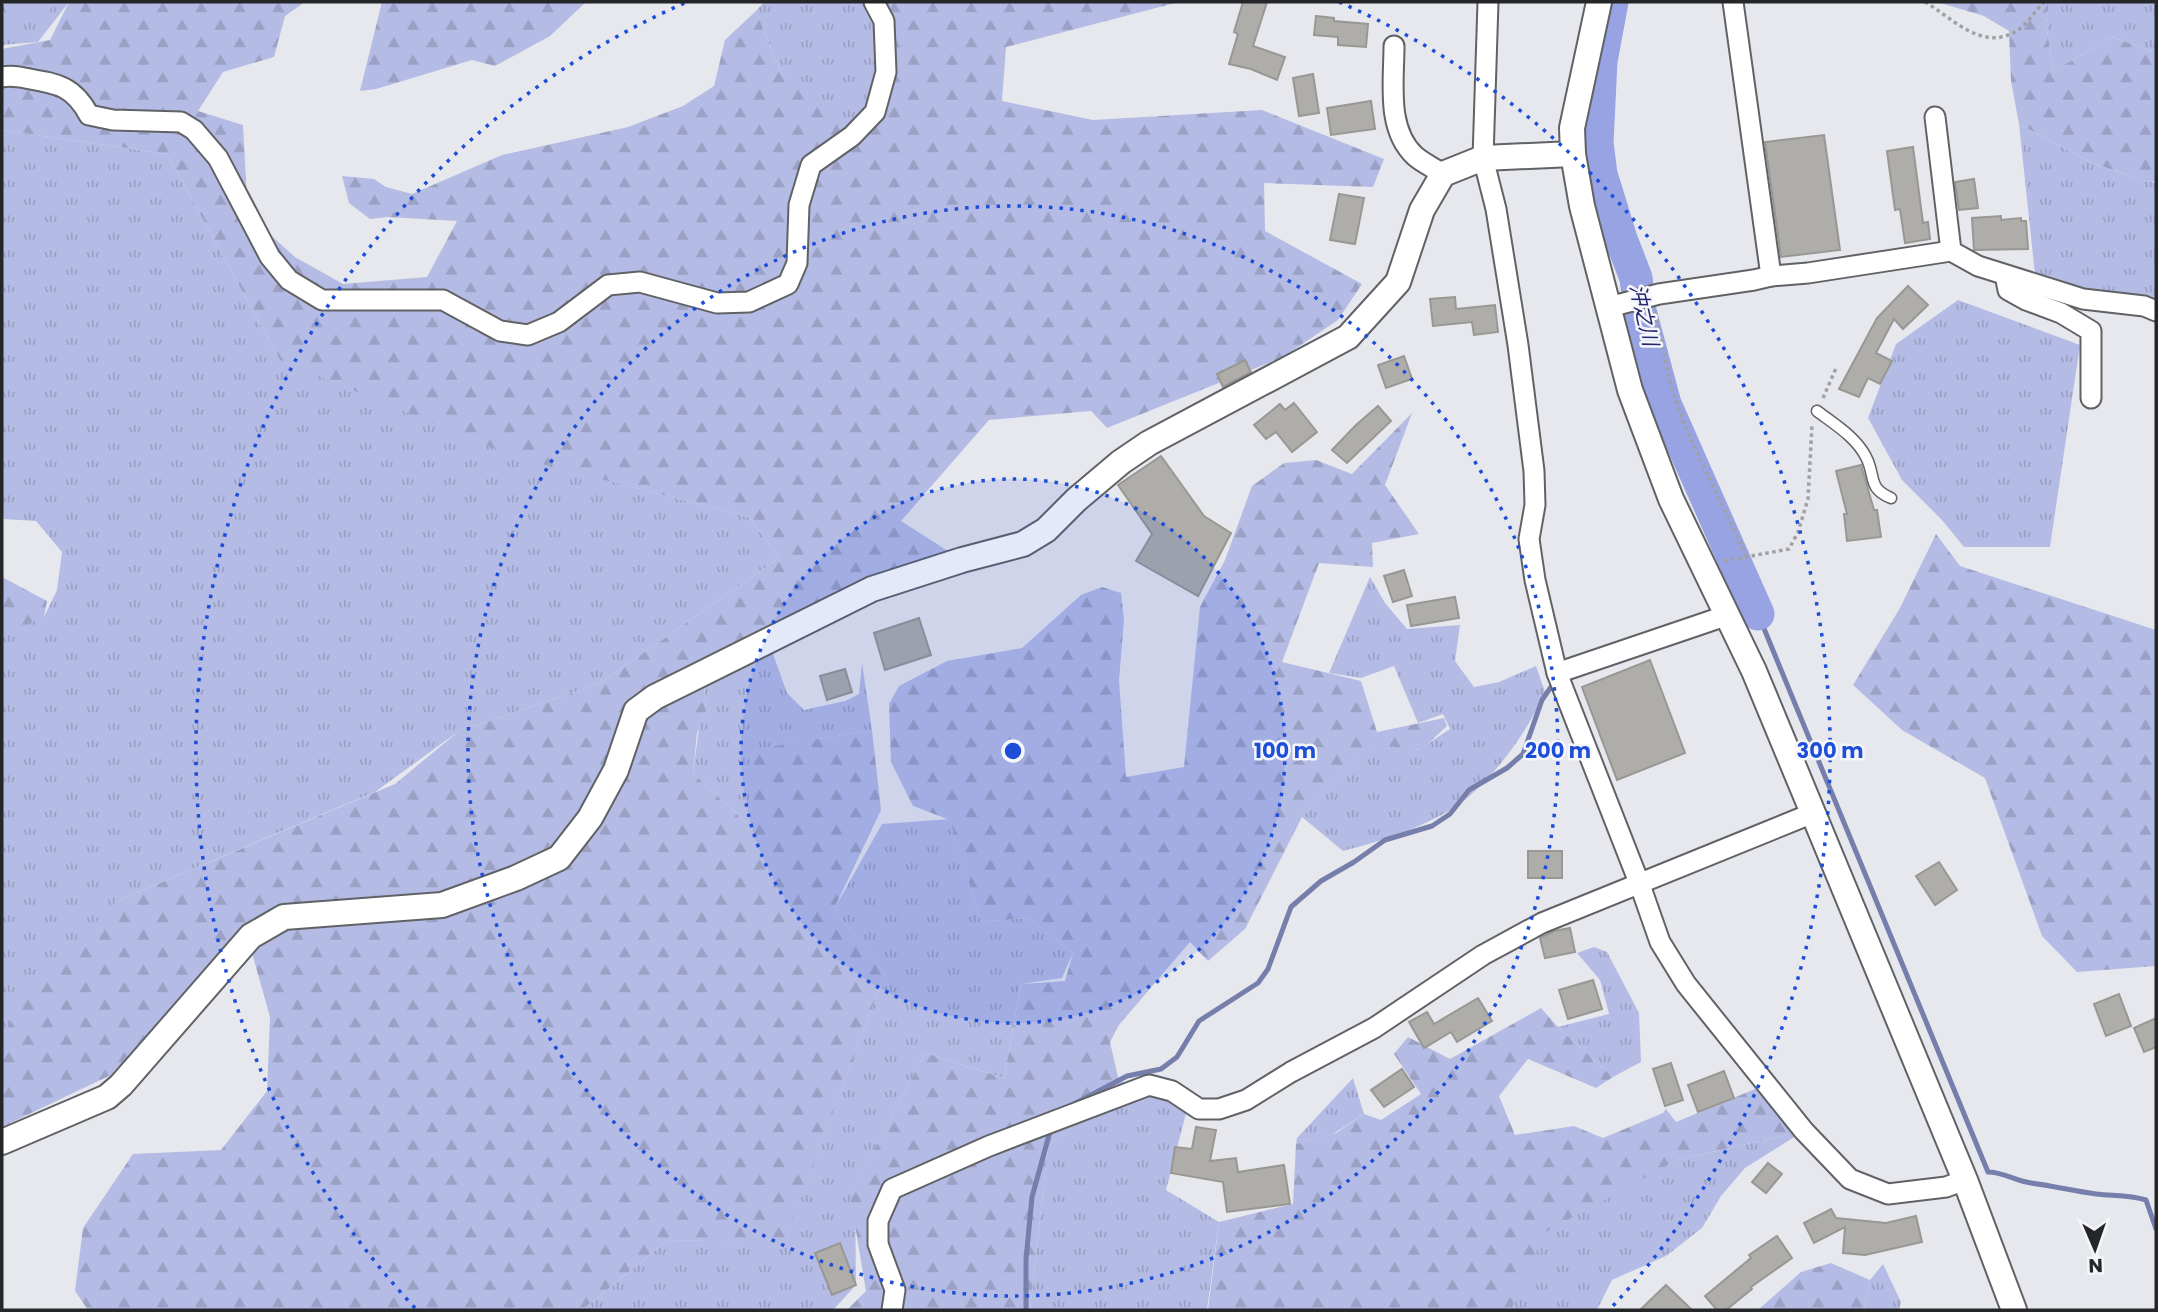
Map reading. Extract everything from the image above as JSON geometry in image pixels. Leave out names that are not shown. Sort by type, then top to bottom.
[{"type":"street","points":[[2,77],[11,75],[59,84],[82,102],[89,115],[113,120],[181,122],[194,131],[218,158],[270,257],[289,280],[322,300],[443,300],[500,331],[528,335],[559,322],[607,285],[640,282],[717,303],[749,302],[788,284],[797,263],[799,205],[811,165],[852,136],[875,112],[886,72],[884,21],[874,2]]},
{"type":"street","points":[[1488,2],[1483,158],[1496,209],[1518,345],[1534,471],[1535,505],[1529,539],[1535,580],[1557,673],[1660,942],[1686,984],[1804,1131],[1850,1180],[1888,1194],[1946,1187],[1965,1180]]},
{"type":"street","points":[[1599,2],[1572,128],[1573,154],[1582,206],[1630,390],[1671,499],[1728,615],[1813,813],[1965,1180],[2014,1310]]},
{"type":"street","points":[[1733,2],[1771,276]]},
{"type":"street","points":[[1394,46],[1395,121],[1403,141],[1416,156],[1443,174]]},
{"type":"street","points":[[1935,117],[1951,251]]},
{"type":"street","points":[[2,1142],[107,1097],[121,1085],[260,929],[284,917],[442,905],[516,878],[559,858],[590,818],[616,770],[636,711],[655,697],[872,589],[1023,544],[1046,530],[1085,492],[1149,443],[1348,337],[1398,282],[1422,210],[1443,174],[1483,158],[1573,154]]},
{"type":"street","points":[[1609,307],[1652,296],[1771,276],[1808,273],[1951,251],[1978,267],[2083,299],[2144,306],[2156,311]]},
{"type":"street","points":[[2004,275],[2008,290],[2061,313],[2091,331],[2091,398]]},
{"type":"street","points":[[1557,673],[1728,615]]},
{"type":"street","points":[[892,1310],[895,1290],[878,1244],[878,1221],[891,1189],[989,1146],[1149,1085],[1172,1091],[1199,1109],[1219,1109],[1246,1100],[1291,1072],[1374,1028],[1483,955],[1533,928],[1813,813]]},
{"type":"lane","points":[[1817,411],[1852,438],[1867,457],[1873,483],[1880,493],[1891,498]]},
{"type":"path","points":[[1925,2],[1968,31],[1993,38],[2013,34],[2044,2]]},
{"type":"path","points":[[1652,296],[1671,385],[1686,429],[1747,557]]},
{"type":"path","points":[[1706,569],[1728,560],[1789,549],[1798,532],[1808,499],[1811,432],[1817,411],[1837,366]]},
{"type":"green space","points":[[2,2],[69,2],[38,42],[2,45]]},
{"type":"green space","points":[[2,2],[55,2],[43,16],[20,22],[6,12]]},
{"type":"green space","points":[[69,2],[305,2],[285,16],[274,57],[223,72],[198,111],[243,125],[248,215],[295,257],[343,284],[427,277],[457,221],[388,217],[370,219],[349,203],[342,176],[374,179],[386,187],[412,194],[502,155],[628,127],[683,106],[714,86],[725,40],[756,11],[781,73],[826,103],[857,131],[880,94],[872,2],[1179,2],[1006,47],[1002,101],[1093,120],[1262,110],[1384,159],[1373,187],[1264,183],[1265,231],[1362,284],[1338,320],[1283,357],[1107,428],[1091,411],[989,420],[901,521],[962,560],[707,670],[704,685],[706,711],[697,733],[693,773],[747,824],[757,789],[752,750],[872,730],[881,810],[834,909],[885,974],[784,1243],[668,1240],[582,1310],[88,1310],[75,1291],[83,1228],[133,1154],[221,1150],[267,1091],[270,1017],[245,928],[113,1074],[2,1127],[2,1049],[17,1000],[117,901],[395,784],[459,731],[599,684],[779,558],[749,517],[511,456],[280,360],[167,154],[2,130],[2,49],[50,40]]},
{"type":"green space","points":[[382,2],[585,3],[550,36],[495,66],[472,60],[376,89],[360,91]]},
{"type":"green space","points":[[764,2],[873,2],[885,65],[857,131],[781,73],[756,11]]},
{"type":"green space","points":[[1937,2],[2049,2],[2046,23],[2053,71],[2113,37],[2156,53],[2156,181],[2149,182],[2092,163],[2019,124],[2011,81],[2009,31],[1984,16]]},
{"type":"green space","points":[[2049,2],[2156,2],[2156,53],[2113,37],[2053,71],[2046,23]]},
{"type":"green space","points":[[2019,124],[2092,163],[2156,182],[2156,306],[2093,292],[2035,274]]},
{"type":"green space","points":[[2,130],[167,154],[280,360],[621,484],[749,517],[779,558],[599,684],[459,731],[375,792],[117,901],[2,1066],[2,626],[44,617],[57,590],[62,552],[36,521],[2,519]]},
{"type":"green space","points":[[1958,300],[2080,345],[2050,547],[1964,547],[1942,520],[1902,480],[1868,418],[1896,344]]},
{"type":"green space","points":[[1412,413],[1385,485],[1419,534],[1372,543],[1373,567],[1319,563],[1282,662],[1361,681],[1377,732],[1444,718],[1447,726],[1421,750],[1371,744],[1302,817],[1245,929],[1208,961],[1190,942],[1119,1025],[1110,1042],[1118,1077],[1128,1086],[1048,1146],[1030,1310],[847,1310],[866,1291],[850,1195],[925,1053],[1004,1078],[1021,984],[1065,981],[1073,953],[1028,918],[981,922],[950,820],[913,806],[891,762],[889,704],[899,686],[947,661],[1022,648],[1081,595],[1102,587],[1121,593],[1124,620],[1119,680],[1126,777],[1184,767],[1200,607],[1225,560],[1252,486],[1284,463],[1316,460],[1352,474]]},
{"type":"green space","points":[[1936,534],[1960,566],[2156,630],[2156,966],[2077,972],[2042,936],[1985,778],[1902,730],[1853,685],[1900,608]]},
{"type":"green space","points":[[2,577],[47,601],[44,617],[16,629],[2,630]]},
{"type":"green space","points":[[1370,577],[1385,603],[1407,629],[1460,625],[1455,661],[1474,687],[1499,682],[1536,666],[1545,692],[1512,750],[1466,799],[1424,824],[1343,851],[1302,817],[1374,740],[1418,750],[1450,729],[1443,714],[1418,723],[1394,666],[1361,678],[1329,673]]},
{"type":"green space","points":[[769,643],[787,693],[804,710],[845,701],[859,694],[862,663],[872,730],[753,750],[761,788],[748,825],[693,773],[699,728],[706,711],[704,685]]},
{"type":"green space","points":[[950,819],[981,922],[1028,918],[1073,953],[1062,978],[1021,984],[1004,1078],[925,1053],[855,1186],[856,1285],[833,1310],[582,1310],[668,1240],[784,1242],[885,974],[834,909],[882,824]]},
{"type":"green space","points":[[1594,947],[1607,952],[1639,1013],[1641,1062],[1613,1077],[1558,1027],[1609,1014],[1600,980],[1577,953]]},
{"type":"green space","points":[[1541,1008],[1613,1077],[1596,1088],[1528,1059],[1499,1096],[1515,1135],[1574,1126],[1603,1138],[1663,1113],[1666,1109],[1676,1122],[1767,1084],[1804,1131],[1677,1160],[1544,1233],[1511,1310],[1208,1310],[1219,1222],[1293,1204],[1296,1144],[1336,1133],[1364,1114],[1381,1120],[1421,1094],[1394,1054],[1408,1037],[1450,1059]]},
{"type":"green space","points":[[1353,1078],[1364,1114],[1333,1134],[1296,1144],[1297,1138]]},
{"type":"green space","points":[[1132,1082],[1189,1102],[1166,1190],[1219,1222],[1207,1310],[1030,1310],[1048,1146]]},
{"type":"green space","points":[[1804,1131],[1745,1168],[1721,1196],[1702,1228],[1666,1256],[1612,1280],[1597,1310],[1509,1310],[1540,1229],[1677,1160]]},
{"type":"green space","points":[[1831,1263],[1870,1280],[1864,1310],[1758,1310],[1801,1272]]},
{"type":"green space","points":[[1883,1264],[1901,1302],[1899,1310],[1864,1310],[1870,1280]]},
{"type":"building","points":[[1243,2],[1267,2],[1253,46],[1285,57],[1277,80],[1251,69],[1229,64],[1238,34],[1234,32]]},
{"type":"building","points":[[1316,16],[1334,18],[1334,21],[1368,24],[1366,47],[1338,45],[1338,37],[1314,35]]},
{"type":"building","points":[[1313,74],[1319,113],[1299,116],[1293,78]]},
{"type":"building","points":[[1371,101],[1375,129],[1331,135],[1327,108]]},
{"type":"building","points":[[1824,135],[1840,250],[1781,257],[1765,142]]},
{"type":"building","points":[[1913,147],[1923,223],[1928,222],[1930,239],[1905,243],[1900,209],[1895,210],[1887,151]]},
{"type":"building","points":[[1974,179],[1978,208],[1959,210],[1955,182]]},
{"type":"building","points":[[1339,194],[1364,198],[1355,244],[1330,240]]},
{"type":"building","points":[[2001,216],[2001,220],[2021,218],[2021,221],[2026,221],[2028,249],[1974,250],[1972,218]]},
{"type":"building","points":[[1908,286],[1928,305],[1903,329],[1894,319],[1876,353],[1892,361],[1880,384],[1868,378],[1859,397],[1839,389],[1877,318]]},
{"type":"building","points":[[1455,297],[1456,309],[1495,305],[1498,332],[1474,335],[1472,322],[1433,326],[1430,299]]},
{"type":"building","points":[[1404,356],[1412,379],[1386,388],[1378,365]]},
{"type":"building","points":[[1245,360],[1251,372],[1223,387],[1217,374]]},
{"type":"building","points":[[1294,403],[1317,432],[1292,452],[1276,432],[1266,439],[1254,425],[1280,404],[1285,410]]},
{"type":"building","points":[[1378,406],[1391,421],[1347,463],[1332,450]]},
{"type":"building","points":[[1161,456],[1204,516],[1231,533],[1198,596],[1136,561],[1152,534],[1118,485]]},
{"type":"building","points":[[1861,465],[1874,510],[1877,510],[1881,537],[1847,541],[1844,514],[1847,514],[1836,471]]},
{"type":"building","points":[[1404,570],[1412,596],[1393,602],[1384,576]]},
{"type":"building","points":[[1455,597],[1459,618],[1411,626],[1407,605]]},
{"type":"building","points":[[919,618],[931,655],[885,670],[874,633]]},
{"type":"building","points":[[1650,660],[1685,753],[1617,780],[1582,687]]},
{"type":"building","points":[[845,669],[852,692],[827,700],[820,676]]},
{"type":"building","points":[[1528,851],[1562,851],[1562,878],[1528,878]]},
{"type":"building","points":[[1939,862],[1957,890],[1935,905],[1916,876]]},
{"type":"building","points":[[1570,928],[1575,952],[1545,958],[1540,938],[1554,931]]},
{"type":"building","points":[[1593,980],[1602,1009],[1568,1019],[1559,990]]},
{"type":"building","points":[[2119,994],[2131,1026],[2106,1036],[2094,1004]]},
{"type":"building","points":[[1478,998],[1492,1021],[1457,1042],[1451,1032],[1424,1048],[1409,1022],[1427,1012],[1434,1024]]},
{"type":"building","points":[[2156,1018],[2156,1047],[2144,1052],[2134,1028]]},
{"type":"building","points":[[1671,1063],[1683,1100],[1665,1106],[1653,1069]]},
{"type":"building","points":[[1402,1069],[1414,1087],[1384,1107],[1371,1090]]},
{"type":"building","points":[[1724,1071],[1734,1098],[1698,1112],[1688,1085]]},
{"type":"building","points":[[1196,1127],[1216,1130],[1210,1161],[1236,1158],[1238,1172],[1284,1165],[1290,1204],[1227,1212],[1223,1182],[1171,1173],[1175,1147],[1192,1149]]},
{"type":"building","points":[[1768,1163],[1782,1174],[1766,1193],[1752,1182]]},
{"type":"building","points":[[1831,1209],[1836,1218],[1886,1223],[1916,1216],[1922,1242],[1865,1255],[1843,1253],[1845,1227],[1814,1243],[1804,1223]]},
{"type":"building","points":[[1777,1236],[1792,1258],[1751,1287],[1752,1289],[1726,1310],[1717,1310],[1705,1296],[1751,1258],[1749,1255]]},
{"type":"building","points":[[840,1243],[856,1285],[832,1295],[815,1253]]},
{"type":"building","points":[[1666,1285],[1692,1310],[1640,1310]]},
{"type":"waterway","name":"沖之川","points":[[1612,2],[1601,61],[1597,143],[1601,174],[1636,278],[1640,311],[1665,404],[1758,614]]},
{"type":"waterway","points":[[1736,621],[1758,614],[1988,1172],[2031,1183],[2146,1200],[2156,1229]]},
{"type":"waterway","points":[[1072,1105],[1127,1076],[1161,1069],[1177,1057],[1199,1021],[1258,983],[1268,969],[1291,907],[1321,881],[1385,840],[1432,826],[1450,814],[1469,790],[1507,768],[1523,754],[1542,700],[1553,684],[1558,682]]},
{"type":"waterway","points":[[1026,1310],[1026,1259],[1032,1197],[1051,1128]]}]
